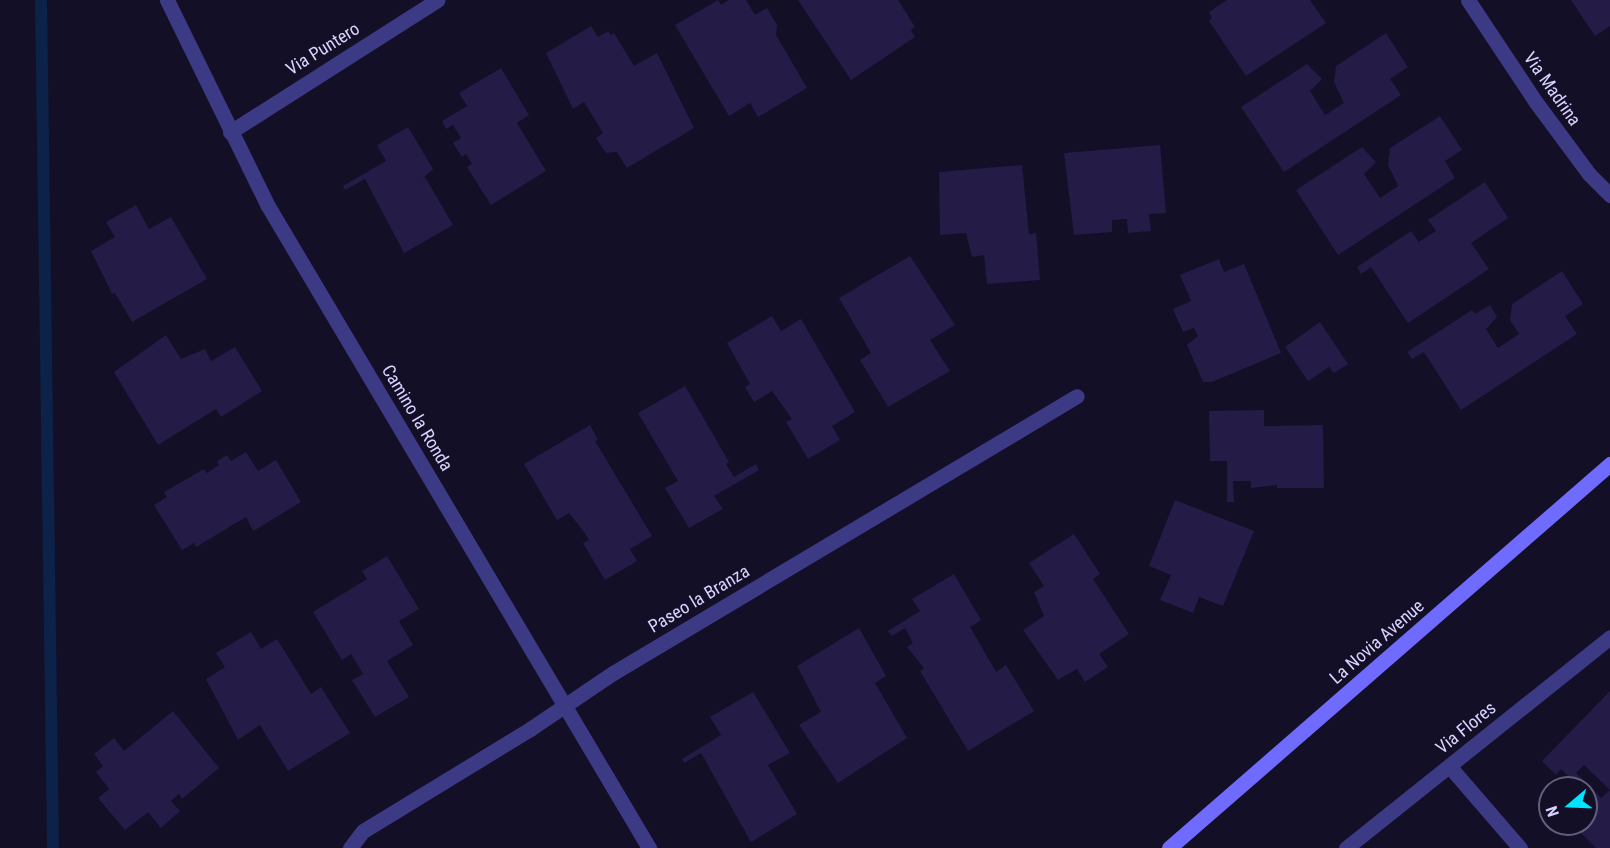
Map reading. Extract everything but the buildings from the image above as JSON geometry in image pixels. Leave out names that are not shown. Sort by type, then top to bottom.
[{"type":"main road","name":"La Novia Avenue","points":[[1169,848],[1610,464]]},
{"type":"street","name":"Camino la Ronda","points":[[167,0],[268,206],[649,848]]},
{"type":"street","name":"Via Puntero","points":[[230,132],[437,0]]},
{"type":"street","name":"Via Madrina","points":[[1468,0],[1535,101],[1589,174],[1610,195]]},
{"type":"street","name":"Paseo la Branza","points":[[350,848],[363,831],[566,705],[1077,396]]},
{"type":"street","name":"Via Flores","points":[[1346,848],[1610,637]]},
{"type":"street","points":[[1450,767],[1520,848]]},
{"type":"waterway","points":[[41,0],[53,848]]}]
